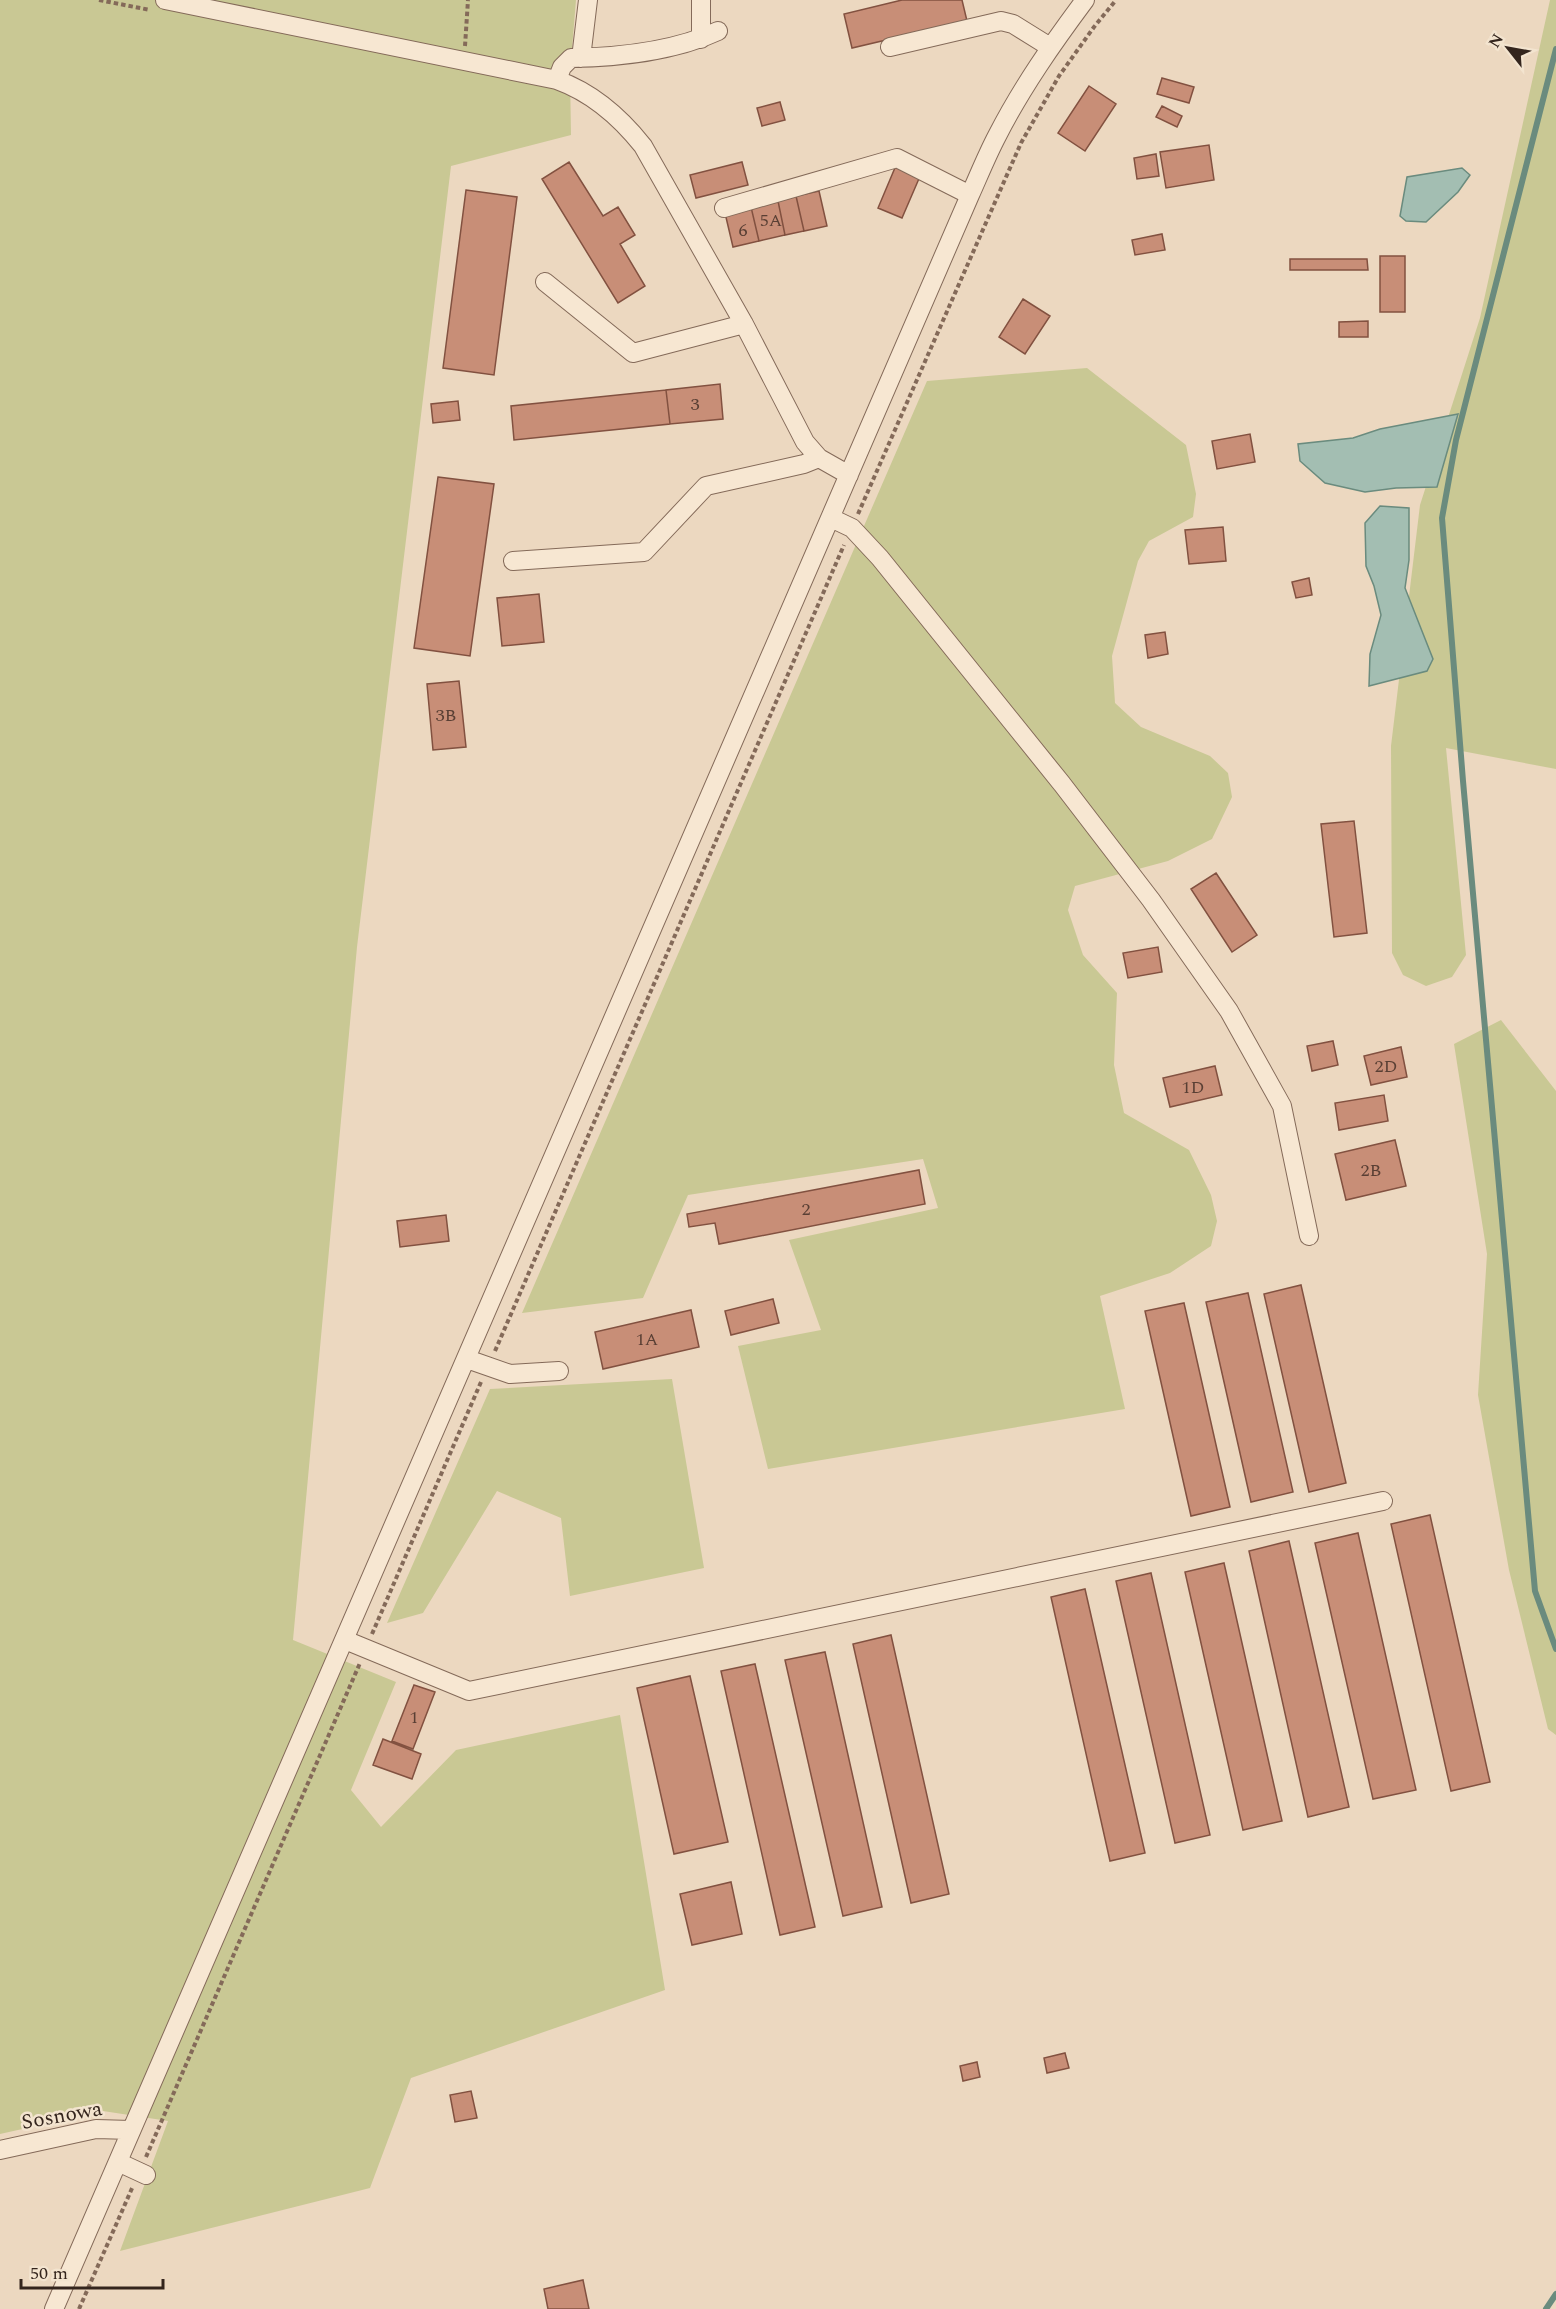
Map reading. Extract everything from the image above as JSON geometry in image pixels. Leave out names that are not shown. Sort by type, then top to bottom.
[{"type":"street","points":[[581,58],[588,0]]},
{"type":"street","points":[[701,0],[701,39]]},
{"type":"street","points":[[54,2309],[970,195],[997,136],[1050,47],[1085,0]]},
{"type":"street","points":[[161,6],[557,80],[572,85],[601,104],[623,121],[643,146],[744,324],[806,442],[819,458],[849,475]]},
{"type":"street","points":[[890,47],[1001,21],[1013,24],[1050,47]]},
{"type":"street","points":[[557,80],[562,67],[571,58],[658,50],[701,39],[718,31]]},
{"type":"street","points":[[724,208],[897,158],[970,195]]},
{"type":"street","points":[[545,282],[633,353],[744,324]]},
{"type":"street","points":[[513,561],[644,552],[706,486],[804,464],[819,458]]},
{"type":"street","points":[[831,518],[852,528],[880,558],[1062,784],[1151,900],[1229,1011],[1282,1106],[1309,1236]]},
{"type":"street","points":[[467,1359],[510,1374],[559,1371]]},
{"type":"street","points":[[345,1640],[469,1691],[1383,1501]]},
{"type":"street","name":"Sosnowa","points":[[0,2150],[96,2129],[131,2130]]},
{"type":"street","points":[[118,2162],[142,2173]]},
{"type":"path","points":[[99,0],[161,6]]},
{"type":"path","points":[[465,61],[468,0]]},
{"type":"path","points":[[80,2309],[142,2173],[366,1648],[843,547],[1021,143],[1059,76],[1116,0]]},
{"type":"path","points":[[822,538],[843,547]]},
{"type":"shaded area","points":[[0,0],[576,0],[570,73],[571,135],[451,166],[357,947],[293,1640],[396,1682],[351,1790],[381,1827],[456,1750],[620,1715],[665,1990],[411,2078],[370,2188],[120,2251],[168,2121],[103,2111],[0,2134]]},
{"type":"shaded area","points":[[1550,0],[1556,0],[1556,769],[1446,748],[1466,955],[1452,977],[1426,986],[1403,975],[1392,953],[1391,746],[1420,505],[1480,318]]},
{"type":"shaded area","points":[[1462,168],[1470,175],[1458,192],[1426,222],[1406,221],[1400,216],[1407,177]]},
{"type":"shaded area","points":[[1087,368],[1186,445],[1196,494],[1193,517],[1149,541],[1138,561],[1112,656],[1115,703],[1141,727],[1210,756],[1228,773],[1232,797],[1212,839],[1168,861],[1075,886],[1068,910],[1083,955],[1117,993],[1114,1065],[1124,1113],[1189,1150],[1211,1195],[1217,1221],[1211,1246],[1170,1273],[1100,1296],[1125,1409],[768,1469],[738,1346],[821,1330],[789,1240],[938,1208],[923,1159],[688,1195],[643,1298],[522,1313],[927,381]]},
{"type":"shaded area","points":[[1458,414],[1437,487],[1396,488],[1365,492],[1325,483],[1300,461],[1298,444],[1353,438],[1380,429]]},
{"type":"shaded area","points":[[1380,506],[1409,508],[1409,560],[1405,588],[1433,659],[1427,671],[1369,686],[1370,654],[1381,615],[1366,566],[1365,523]]},
{"type":"shaded area","points":[[1501,1020],[1556,1091],[1556,1735],[1548,1729],[1509,1570],[1478,1395],[1487,1254],[1454,1044]]},
{"type":"shaded area","points":[[672,1379],[704,1568],[570,1596],[561,1518],[497,1491],[423,1613],[387,1623],[490,1389]]},
{"type":"building","points":[[902,0],[962,0],[967,21],[852,48],[844,14]]},
{"type":"building","points":[[1162,78],[1194,87],[1189,103],[1157,94]]},
{"type":"building","points":[[1089,86],[1116,104],[1085,151],[1058,133]]},
{"type":"building","points":[[780,102],[785,120],[762,126],[757,108]]},
{"type":"building","points":[[1162,106],[1182,116],[1177,127],[1156,117]]},
{"type":"building","points":[[1209,145],[1214,180],[1166,188],[1160,152]]},
{"type":"building","points":[[1156,154],[1159,176],[1137,179],[1134,158]]},
{"type":"building","points":[[569,162],[603,216],[618,207],[635,235],[620,244],[645,286],[618,303],[542,179]]},
{"type":"building","points":[[742,162],[748,185],[696,198],[690,175]]},
{"type":"building","points":[[897,163],[921,174],[902,218],[878,208]]},
{"type":"building","points":[[466,190],[517,197],[494,375],[443,368]]},
{"type":"building","points":[[819,191],[827,226],[804,231],[796,196]]},
{"type":"building","points":[[796,196],[804,231],[785,235],[778,201]]},
{"type":"building","points":[[778,201],[785,235],[759,241],[751,207]]},
{"type":"building","points":[[751,207],[759,241],[733,247],[725,213]]},
{"type":"building","points":[[1162,234],[1165,250],[1135,255],[1132,240]]},
{"type":"building","points":[[1380,256],[1405,256],[1405,312],[1380,312]]},
{"type":"building","points":[[1290,259],[1367,259],[1368,270],[1290,270]]},
{"type":"building","points":[[1023,299],[1050,316],[1025,354],[999,337]]},
{"type":"building","points":[[1368,321],[1368,337],[1339,337],[1339,322]]},
{"type":"building","points":[[720,384],[723,419],[670,424],[666,390]]},
{"type":"building","points":[[666,390],[670,424],[514,440],[511,406]]},
{"type":"building","points":[[458,401],[460,420],[433,423],[431,404]]},
{"type":"building","points":[[1250,434],[1255,462],[1217,469],[1212,441]]},
{"type":"building","points":[[438,477],[494,484],[470,656],[414,648]]},
{"type":"building","points":[[1223,527],[1226,561],[1189,564],[1185,530]]},
{"type":"building","points":[[1309,578],[1312,595],[1296,598],[1292,582]]},
{"type":"building","points":[[539,594],[544,642],[502,646],[497,598]]},
{"type":"building","points":[[1165,632],[1168,654],[1148,658],[1145,635]]},
{"type":"building","points":[[459,681],[466,747],[433,750],[427,684]]},
{"type":"building","points":[[1354,821],[1367,933],[1334,937],[1321,824]]},
{"type":"building","points":[[1216,873],[1257,935],[1232,952],[1191,889]]},
{"type":"building","points":[[1158,947],[1162,972],[1128,978],[1123,953]]},
{"type":"building","points":[[1333,1041],[1338,1065],[1312,1071],[1307,1046]]},
{"type":"building","points":[[1401,1047],[1407,1077],[1371,1085],[1364,1056]]},
{"type":"building","points":[[1215,1066],[1222,1095],[1170,1107],[1163,1078]]},
{"type":"building","points":[[1384,1095],[1388,1121],[1339,1130],[1335,1103]]},
{"type":"building","points":[[1395,1140],[1406,1186],[1346,1200],[1335,1154]]},
{"type":"building","points":[[919,1170],[925,1204],[719,1244],[715,1223],[689,1227],[687,1214]]},
{"type":"building","points":[[446,1215],[449,1241],[400,1247],[397,1221]]},
{"type":"building","points":[[1301,1285],[1346,1483],[1309,1492],[1264,1294]]},
{"type":"building","points":[[1248,1293],[1293,1492],[1251,1502],[1206,1302]]},
{"type":"building","points":[[773,1299],[779,1323],[731,1335],[725,1311]]},
{"type":"building","points":[[1184,1303],[1230,1507],[1191,1516],[1145,1311]]},
{"type":"building","points":[[691,1310],[699,1347],[603,1369],[595,1332]]},
{"type":"building","points":[[1430,1515],[1490,1782],[1451,1791],[1391,1524]]},
{"type":"building","points":[[1358,1533],[1416,1790],[1373,1799],[1315,1543]]},
{"type":"building","points":[[1289,1541],[1349,1807],[1308,1817],[1249,1551]]},
{"type":"building","points":[[1224,1563],[1282,1821],[1243,1830],[1185,1572]]},
{"type":"building","points":[[1151,1573],[1210,1835],[1175,1843],[1116,1581]]},
{"type":"building","points":[[1085,1589],[1145,1853],[1110,1861],[1051,1597]]},
{"type":"building","points":[[891,1635],[949,1894],[911,1903],[853,1644]]},
{"type":"building","points":[[825,1652],[882,1907],[843,1916],[785,1660]]},
{"type":"building","points":[[755,1664],[815,1927],[780,1935],[721,1671]]},
{"type":"building","points":[[690,1676],[728,1842],[674,1854],[637,1688]]},
{"type":"building","points":[[414,1685],[435,1692],[413,1749],[392,1741]]},
{"type":"building","points":[[383,1739],[421,1754],[412,1779],[373,1765]]},
{"type":"building","points":[[731,1882],[742,1934],[692,1945],[680,1894]]},
{"type":"building","points":[[1065,2053],[1069,2068],[1047,2073],[1044,2058]]},
{"type":"building","points":[[977,2062],[980,2077],[963,2081],[960,2066]]},
{"type":"building","points":[[471,2091],[477,2118],[455,2122],[450,2095]]},
{"type":"building","points":[[583,2280],[589,2309],[548,2309],[544,2289]]},
{"type":"waterway","points":[[1556,49],[1456,440],[1442,518],[1535,1591],[1556,1649]]},
{"type":"waterway","points":[[1546,2309],[1556,2294]]}]
